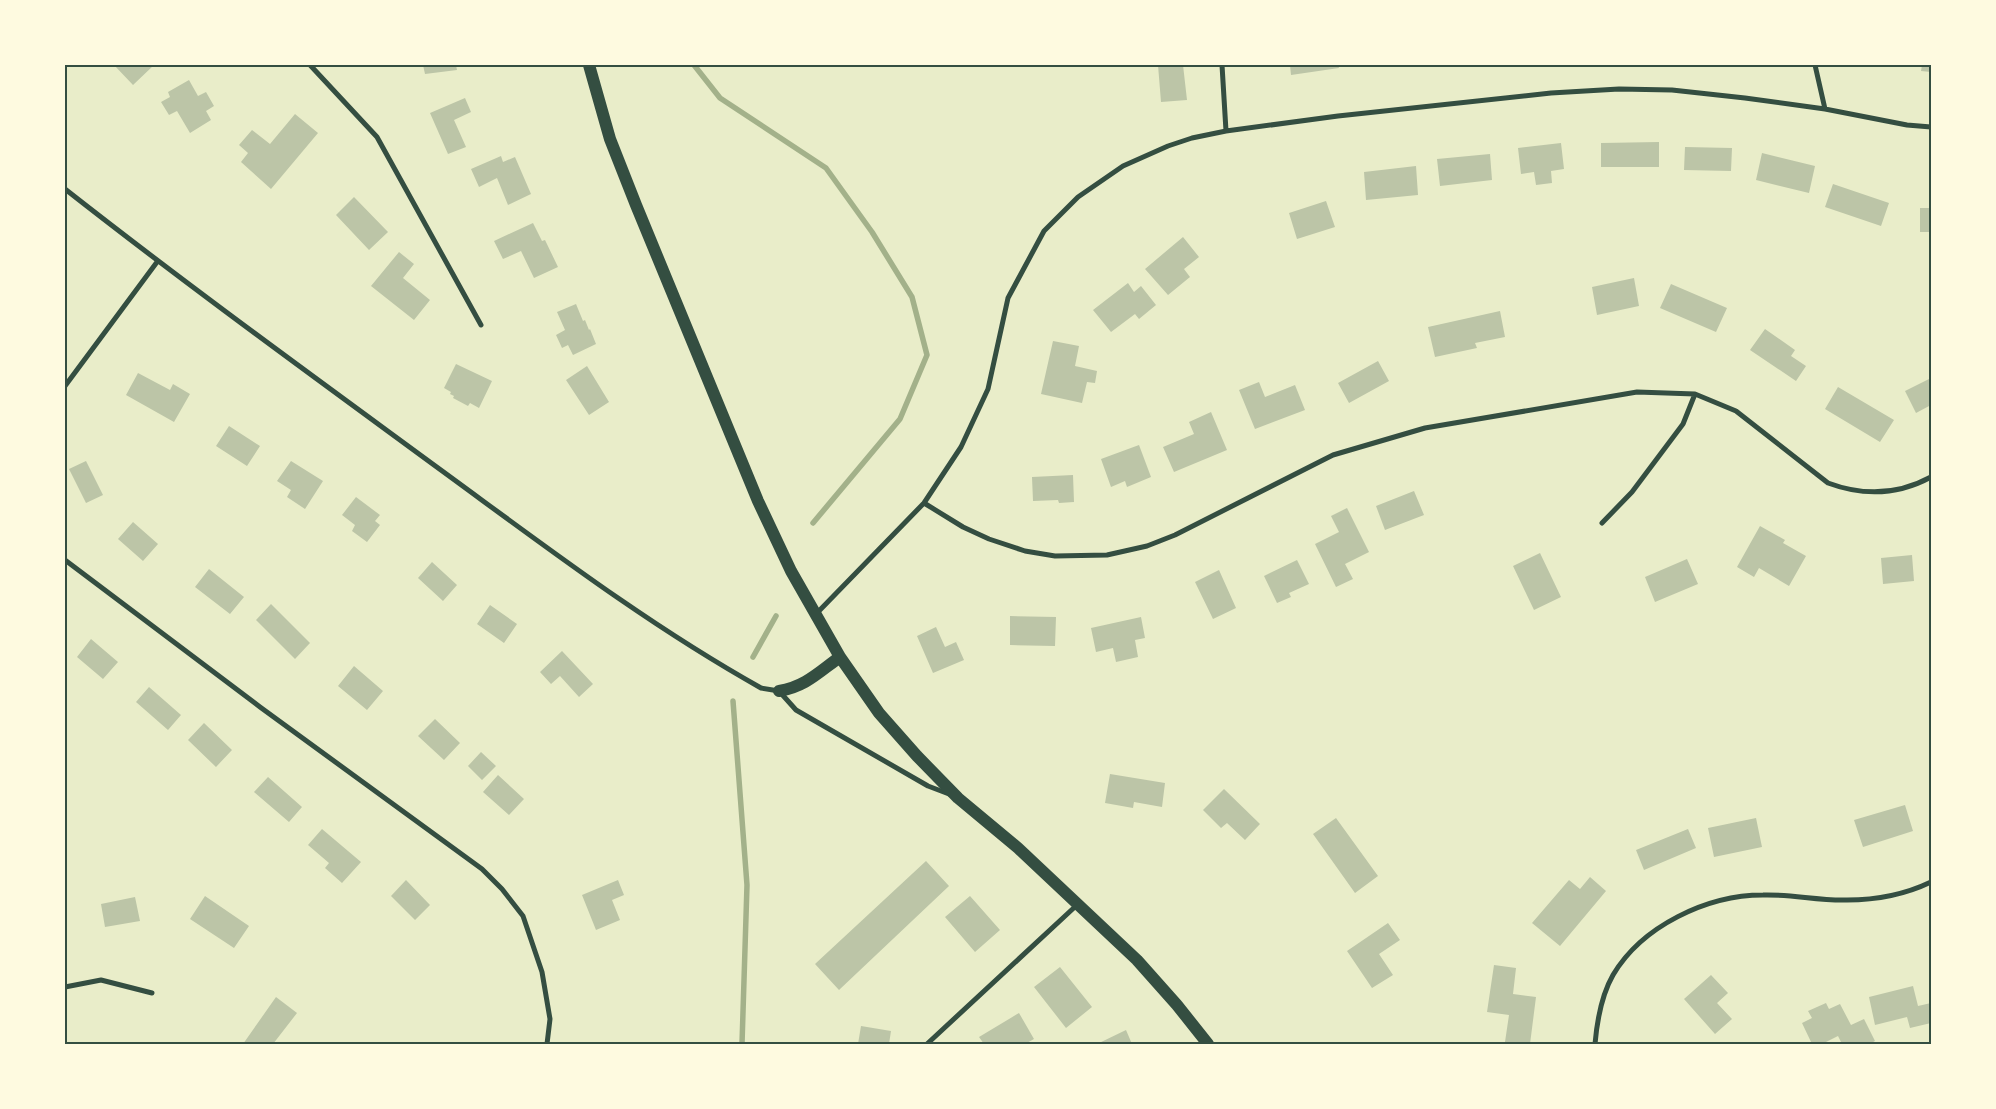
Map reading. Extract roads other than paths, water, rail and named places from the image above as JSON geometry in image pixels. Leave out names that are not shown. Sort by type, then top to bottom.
[{"type":"main road","points":[[588,65],[610,138],[758,501],[791,571],[840,657],[879,713],[958,798],[1018,848],[1137,960],[1177,1005],[1208,1044]]},
{"type":"main road","points":[[778,691],[793,689],[803,684],[840,657]]},
{"type":"street","points":[[310,65],[377,137],[481,326]]},
{"type":"street","points":[[1222,65],[1226,131]]},
{"type":"street","points":[[1815,65],[1825,109]]},
{"type":"street","points":[[815,616],[924,503],[961,446],[988,389],[1008,298],[1044,231],[1078,197],[1123,166],[1168,146],[1192,138],[1226,131],[1348,115],[1551,94],[1619,89],[1672,90],[1745,98],[1825,109],[1907,125],[1931,126]]},
{"type":"street","points":[[65,190],[157,262],[572,566],[665,631],[761,688],[778,691],[796,710],[928,786],[958,798]]},
{"type":"street","points":[[65,386],[157,262]]},
{"type":"street","points":[[924,503],[963,527],[989,539],[1025,551],[1055,556],[1107,555],[1147,546],[1175,535],[1333,455],[1425,428],[1637,392],[1695,394],[1736,410],[1828,483],[1844,489],[1860,492],[1894,490],[1931,477]]},
{"type":"street","points":[[1602,523],[1632,492],[1683,424],[1695,394]]},
{"type":"street","points":[[65,560],[268,713],[482,869],[502,889],[523,916],[542,972],[550,1019],[547,1044]]},
{"type":"street","points":[[1595,1044],[1596,1026],[1602,1000],[1613,975],[1636,944],[1654,931],[1690,911],[1717,901],[1763,894],[1859,900],[1912,891],[1931,882]]},
{"type":"street","points":[[927,1044],[1078,904]]},
{"type":"street","points":[[65,987],[101,980],[152,993]]},
{"type":"waterway","points":[[694,65],[720,98],[826,168],[872,232],[912,297],[927,355],[900,419],[813,523]]},
{"type":"waterway","points":[[753,657],[776,616]]},
{"type":"waterway","points":[[733,701],[747,885],[742,1044]]}]
